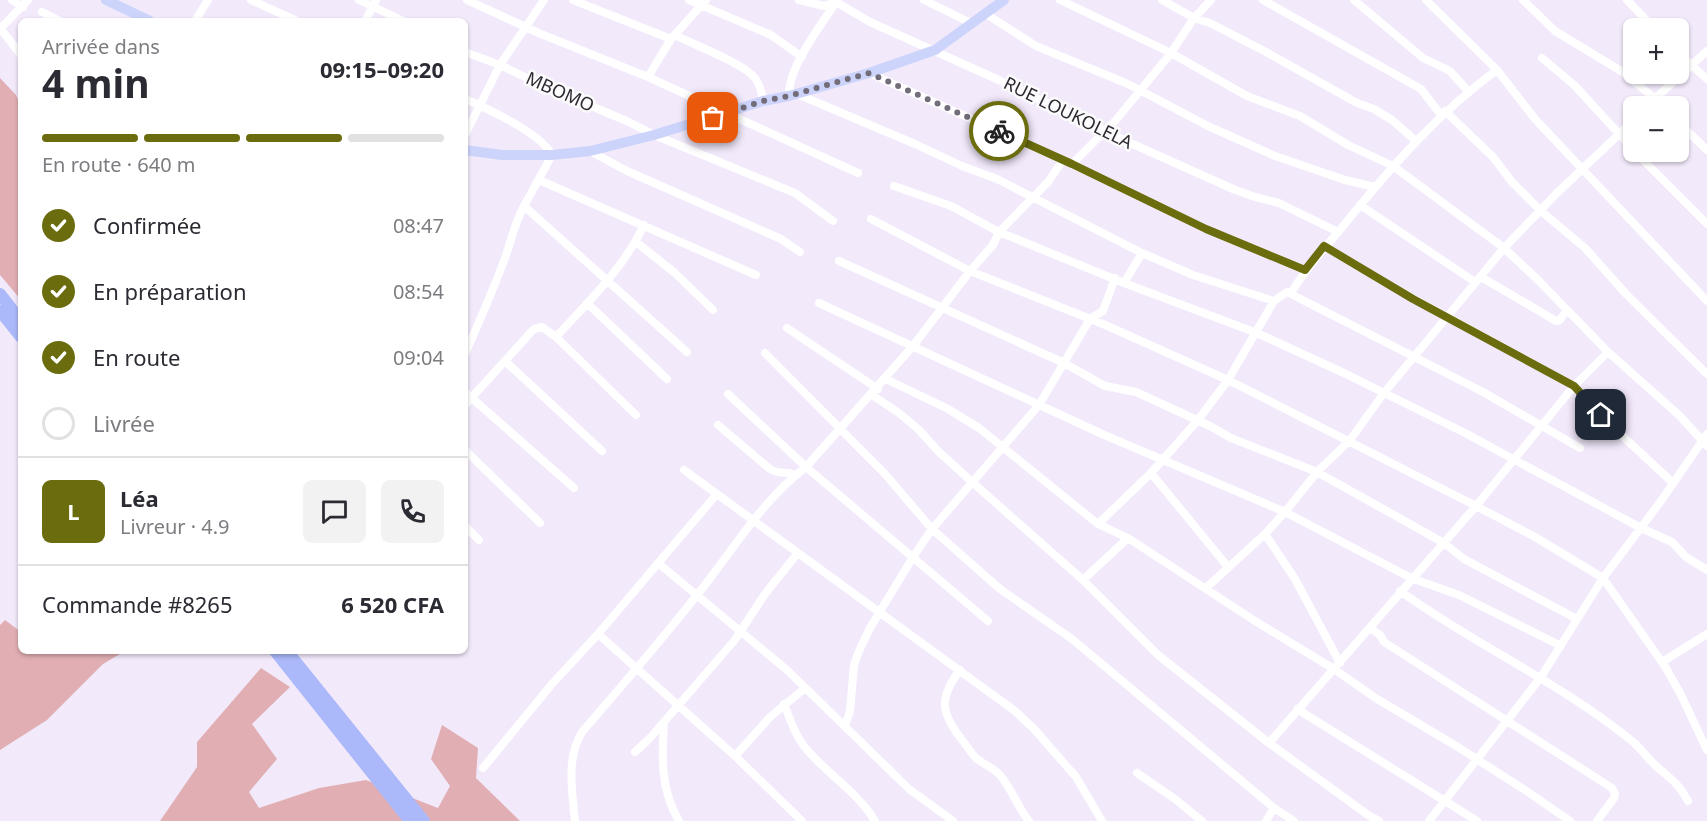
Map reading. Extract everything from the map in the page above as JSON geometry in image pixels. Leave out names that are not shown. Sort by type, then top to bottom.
[{"type":"highway","points":[[0,294],[18,317]]},
{"type":"highway","points":[[0,311],[18,333]]},
{"type":"highway","points":[[277,654],[410,821]]},
{"type":"highway","points":[[289,654],[423,821]]},
{"type":"main road","points":[[106,0],[144,18]]},
{"type":"main road","points":[[468,150],[502,155],[552,155],[590,151],[654,135],[763,101],[793,95],[869,73],[935,50],[1004,0]]},
{"type":"street","points":[[12,0],[26,3]]},
{"type":"street","points":[[197,18],[208,0]]},
{"type":"street","points":[[251,0],[290,18]]},
{"type":"street","points":[[359,0],[375,3],[399,18]]},
{"type":"street","points":[[467,0],[525,27],[648,77],[858,173]]},
{"type":"street","points":[[468,129],[500,65],[544,0]]},
{"type":"street","points":[[573,0],[673,37],[749,73],[756,79],[763,101]]},
{"type":"street","points":[[689,0],[704,3],[771,35],[802,57]]},
{"type":"street","points":[[799,0],[824,6],[837,1]]},
{"type":"street","points":[[924,0],[970,23]]},
{"type":"street","points":[[1060,0],[1171,53],[1247,96],[1300,117],[1348,145],[1393,166],[1504,248],[1608,351],[1705,440],[1603,578],[1541,677],[1429,821]]},
{"type":"street","points":[[1162,0],[1194,18],[1210,23],[1357,103],[1374,109],[1392,120],[1416,141]]},
{"type":"street","points":[[1072,164],[1105,131],[1140,90],[1171,53],[1194,18],[1211,0]]},
{"type":"street","points":[[1263,0],[1421,89],[1443,113],[1493,157],[1512,182],[1541,211],[1585,248],[1707,375]]},
{"type":"street","points":[[1354,0],[1424,58],[1450,71],[1468,91]]},
{"type":"street","points":[[1426,0],[1497,70],[1535,119],[1707,301]]},
{"type":"street","points":[[1523,0],[1555,31],[1621,71],[1653,96]]},
{"type":"street","points":[[1627,0],[1644,18]]},
{"type":"street","points":[[837,1],[802,57],[791,82],[793,95],[997,179],[1142,253],[1193,275],[1274,301]]},
{"type":"street","name":"RUE LOUKOLELA","points":[[837,1],[870,22],[935,50],[1105,131],[1233,189],[1278,203],[1338,232]]},
{"type":"street","points":[[18,51],[0,29],[26,3]]},
{"type":"street","points":[[367,18],[375,3]]},
{"type":"street","points":[[648,77],[673,37],[704,3]]},
{"type":"street","points":[[42,12],[54,18]]},
{"type":"street","points":[[986,14],[1036,46],[1140,90],[1208,126],[1275,156],[1345,180],[1375,187]]},
{"type":"street","points":[[1658,96],[1707,51]]},
{"type":"street","name":"MBOMO","points":[[468,53],[500,65],[654,135],[795,193],[833,221]]},
{"type":"street","points":[[1542,58],[1574,85],[1623,139]]},
{"type":"street","points":[[1689,62],[1707,79]]},
{"type":"street","points":[[1291,293],[1324,246],[1416,141],[1468,91],[1497,70]]},
{"type":"street","points":[[869,73],[1064,160],[1206,229],[1305,270]]},
{"type":"street","points":[[468,100],[542,142],[552,155],[527,197],[487,307],[468,348]]},
{"type":"street","points":[[1206,588],[1265,534],[1285,513],[1317,472],[1350,440],[1384,393],[1504,248],[1623,130]]},
{"type":"street","points":[[1689,133],[1707,150]]},
{"type":"street","points":[[590,151],[627,171],[781,239],[800,252]]},
{"type":"street","points":[[575,821],[571,767],[576,743],[582,732],[698,594],[752,521],[806,467],[875,392],[993,245],[999,232],[1048,182],[1064,160]]},
{"type":"street","points":[[1645,162],[1707,224]]},
{"type":"street","points":[[539,180],[756,275]]},
{"type":"street","points":[[894,186],[951,206],[999,232],[1124,283],[1257,333],[1465,433],[1641,528],[1672,542],[1686,558],[1707,570]]},
{"type":"street","points":[[1360,205],[1478,279],[1556,321],[1560,320],[1567,310]]},
{"type":"street","points":[[524,206],[687,352]]},
{"type":"street","points":[[871,219],[970,271],[1090,319],[1228,380],[1350,440],[1535,537],[1603,578],[1662,662],[1703,737],[1707,750]]},
{"type":"street","points":[[556,337],[609,280],[636,242],[644,225]]},
{"type":"street","points":[[636,242],[675,273],[713,310]]},
{"type":"street","points":[[1324,246],[1446,317],[1574,386],[1615,429],[1673,483]]},
{"type":"street","points":[[1124,283],[1142,253]]},
{"type":"street","points":[[838,261],[1064,363],[1105,386],[1129,390],[1198,420],[1231,438],[1317,472],[1444,543],[1464,559],[1577,619]]},
{"type":"street","points":[[845,726],[850,711],[855,665],[864,639],[913,557],[932,529],[1039,405],[1090,319],[1103,311],[1115,278]]},
{"type":"street","points":[[1098,524],[1164,460],[1198,420],[1228,380],[1274,301],[1284,294],[1291,293],[1415,356],[1543,425],[1580,448]]},
{"type":"street","points":[[587,303],[667,379]]},
{"type":"street","points":[[819,303],[1102,434],[1285,513],[1411,578],[1459,595],[1562,646]]},
{"type":"street","points":[[468,397],[534,329],[539,327],[546,328],[556,337],[636,415]]},
{"type":"street","points":[[787,328],[875,392],[918,429],[939,452],[1083,580],[1158,655],[1269,743],[1379,821]]},
{"type":"street","points":[[1269,743],[1476,506],[1574,386],[1608,351]]},
{"type":"street","points":[[765,353],[885,474],[932,529],[1000,589],[1072,639],[1274,808],[1294,821]]},
{"type":"street","points":[[505,361],[602,451]]},
{"type":"street","points":[[885,379],[948,409],[980,428],[1098,524],[1128,538],[1255,621],[1337,666],[1377,699],[1478,760],[1570,821]]},
{"type":"street","points":[[728,394],[806,467],[988,621]]},
{"type":"street","points":[[468,399],[574,488]]},
{"type":"street","points":[[718,425],[776,474],[788,472],[796,475]]},
{"type":"street","points":[[468,453],[540,523]]},
{"type":"street","points":[[684,470],[1015,711],[1076,777],[1102,821]]},
{"type":"street","points":[[1151,473],[1228,567]]},
{"type":"street","points":[[483,768],[552,684],[598,634],[716,495]]},
{"type":"street","points":[[468,529],[479,540]]},
{"type":"street","points":[[1265,534],[1295,579],[1337,666]]},
{"type":"street","points":[[1083,580],[1128,538]]},
{"type":"street","points":[[635,752],[679,705],[740,632],[765,594],[797,554]]},
{"type":"street","points":[[658,563],[787,670],[909,789],[953,821]]},
{"type":"street","points":[[1400,591],[1436,617],[1541,677],[1635,744],[1676,782],[1688,801]]},
{"type":"street","points":[[1370,628],[1380,635],[1384,642],[1612,788],[1614,798],[1597,821]]},
{"type":"street","points":[[598,634],[735,756],[802,821]]},
{"type":"street","points":[[1662,662],[1707,634]]},
{"type":"street","points":[[960,670],[952,681],[945,699],[947,719],[977,759],[998,773],[1029,821]]},
{"type":"street","points":[[735,756],[770,717],[804,689]]},
{"type":"street","points":[[784,704],[805,747],[862,803],[875,821]]},
{"type":"street","points":[[1297,709],[1477,821]]},
{"type":"street","points":[[664,721],[662,774],[666,793],[679,821]]},
{"type":"street","points":[[1137,773],[1202,821]]},
{"type":"street","points":[[1266,821],[1274,808]]},
{"type":"shaded area","points":[[0,78],[18,99],[18,296],[0,275]]},
{"type":"shaded area","points":[[5,620],[18,630],[18,654],[120,654],[103,664],[47,720],[0,750],[0,625]]},
{"type":"shaded area","points":[[261,668],[290,687],[252,724],[277,759],[249,792],[259,808],[319,788],[366,780],[438,808],[450,786],[431,759],[442,725],[478,748],[476,778],[520,821],[160,821],[197,767],[197,742]]},
{"type":"way so far","points":[[713,118],[763,101],[789,96],[869,73],[999,131]]},
{"type":"route","points":[[999,131],[1206,229],[1305,270],[1324,246],[1413,299],[1574,386],[1601,415]]}]
